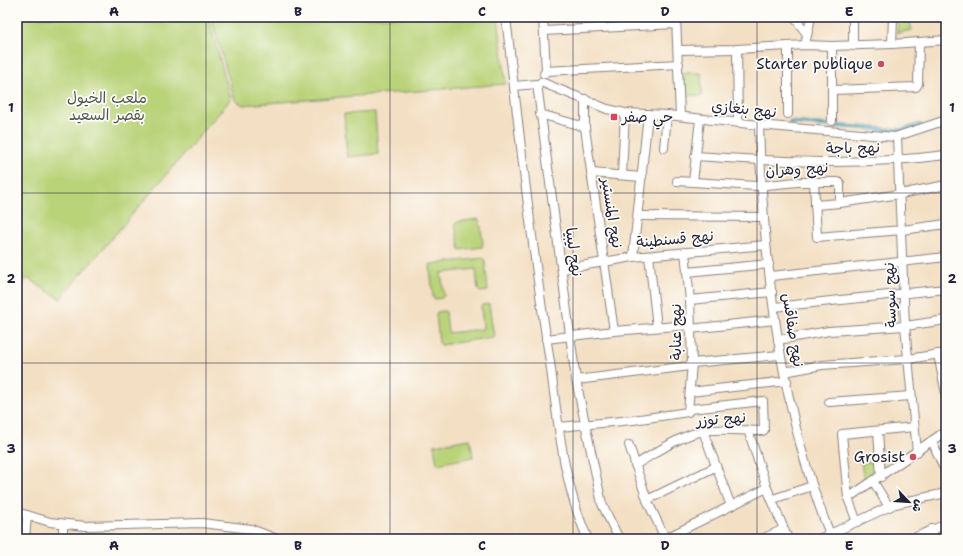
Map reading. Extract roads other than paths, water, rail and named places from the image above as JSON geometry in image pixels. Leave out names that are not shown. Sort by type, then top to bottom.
[{"type":"street","points":[[506,17],[546,339],[559,427],[574,504],[588,539]]},
{"type":"street","points":[[539,83],[546,71],[543,17]]},
{"type":"street","points":[[794,17],[808,34]]},
{"type":"street","points":[[805,45],[811,17]]},
{"type":"street","points":[[853,17],[853,46]]},
{"type":"street","points":[[892,44],[893,17]]},
{"type":"street","points":[[544,31],[676,20],[680,116]]},
{"type":"street","points":[[678,50],[737,49],[805,45],[853,46],[946,40]]},
{"type":"street","points":[[832,90],[916,87],[918,84],[919,42]]},
{"type":"street","points":[[788,46],[788,114]]},
{"type":"street","points":[[832,46],[832,121]]},
{"type":"street","points":[[737,49],[738,122]]},
{"type":"street","points":[[546,71],[679,64]]},
{"type":"street","name":"نهج بنغازي","points":[[514,86],[539,83],[607,109],[625,113],[680,116],[759,125],[897,137],[946,120]]},
{"type":"street","name":"نهج ليبيا","points":[[539,83],[540,114],[563,269],[576,380],[602,504],[619,539]]},
{"type":"street","name":"نهج المنستير","points":[[585,100],[585,127],[614,330]]},
{"type":"street","points":[[622,175],[625,113]]},
{"type":"street","points":[[540,114],[585,127]]},
{"type":"street","points":[[633,257],[648,114]]},
{"type":"street","points":[[664,148],[667,115]]},
{"type":"street","points":[[693,182],[700,119]]},
{"type":"street","name":"نهج صفاقس","points":[[759,125],[766,245],[780,355],[787,381],[802,455],[830,534]]},
{"type":"street","name":"نهج سوسة","points":[[897,137],[905,326],[917,452]]},
{"type":"street","name":"نهج باجة","points":[[695,156],[760,161],[831,163],[898,161],[946,155]]},
{"type":"street","points":[[591,173],[642,177]]},
{"type":"street","name":"نهج وهران","points":[[677,181],[756,186],[762,184],[840,182],[840,203]]},
{"type":"street","points":[[814,182],[817,237],[902,230],[946,224]]},
{"type":"street","points":[[815,205],[840,203],[900,194],[946,184]]},
{"type":"street","points":[[638,216],[764,216]]},
{"type":"street","name":"نهج قسنطينة","points":[[563,269],[633,257],[766,245]]},
{"type":"street","name":"نهج عنابة","points":[[685,252],[690,300],[691,365],[689,410]]},
{"type":"street","points":[[649,256],[657,327]]},
{"type":"street","points":[[771,276],[946,257]]},
{"type":"street","points":[[687,272],[769,264]]},
{"type":"street","points":[[774,307],[848,298],[904,295],[946,290]]},
{"type":"street","points":[[690,300],[772,292]]},
{"type":"street","points":[[546,339],[614,330],[657,327],[690,327],[775,320]]},
{"type":"street","points":[[778,340],[829,331],[905,326],[946,320]]},
{"type":"street","points":[[784,372],[822,365],[908,359],[942,353],[946,394]]},
{"type":"street","points":[[576,380],[780,355]]},
{"type":"street","points":[[690,392],[787,381]]},
{"type":"street","points":[[830,402],[911,396]]},
{"type":"street","name":"نهج توزر","points":[[635,465],[690,435],[703,432],[748,430],[763,431],[763,401],[689,410]]},
{"type":"street","points":[[559,427],[689,410]]},
{"type":"street","points":[[857,522],[848,498],[841,441],[843,433],[914,427]]},
{"type":"street","points":[[748,430],[767,488],[773,499],[788,539]]},
{"type":"street","points":[[878,431],[881,477]]},
{"type":"street","points":[[848,498],[881,477],[946,431]]},
{"type":"street","points":[[703,432],[731,506]]},
{"type":"street","points":[[932,441],[946,473]]},
{"type":"street","points":[[629,445],[647,500],[664,538],[767,488]]},
{"type":"street","points":[[647,500],[715,466]]},
{"type":"street","points":[[873,481],[889,507]]},
{"type":"street","points":[[773,499],[812,486]]},
{"type":"street","points":[[819,539],[889,507],[903,502],[946,493]]},
{"type":"street","points":[[17,512],[50,522],[85,526],[202,524],[251,529],[277,539]]},
{"type":"street","points":[[25,539],[27,515]]},
{"type":"street","points":[[63,524],[63,539]]},
{"type":"street","points":[[911,539],[946,524]]},
{"type":"street","points":[[762,539],[784,529]]},
{"type":"street","points":[[932,529],[934,539]]},
{"type":"water","points":[[789,121],[901,129],[921,123],[922,127],[902,132],[789,124]]},
{"type":"place","name":"Starter publique","points":[[881,64]]},
{"type":"place","name":"حي صفر","points":[[614,117]]},
{"type":"place","name":"Grosist","points":[[913,457]]},
{"type":"park label","name":"ملعب الخيول بقصر السعيد","points":[[107,106]]}]
